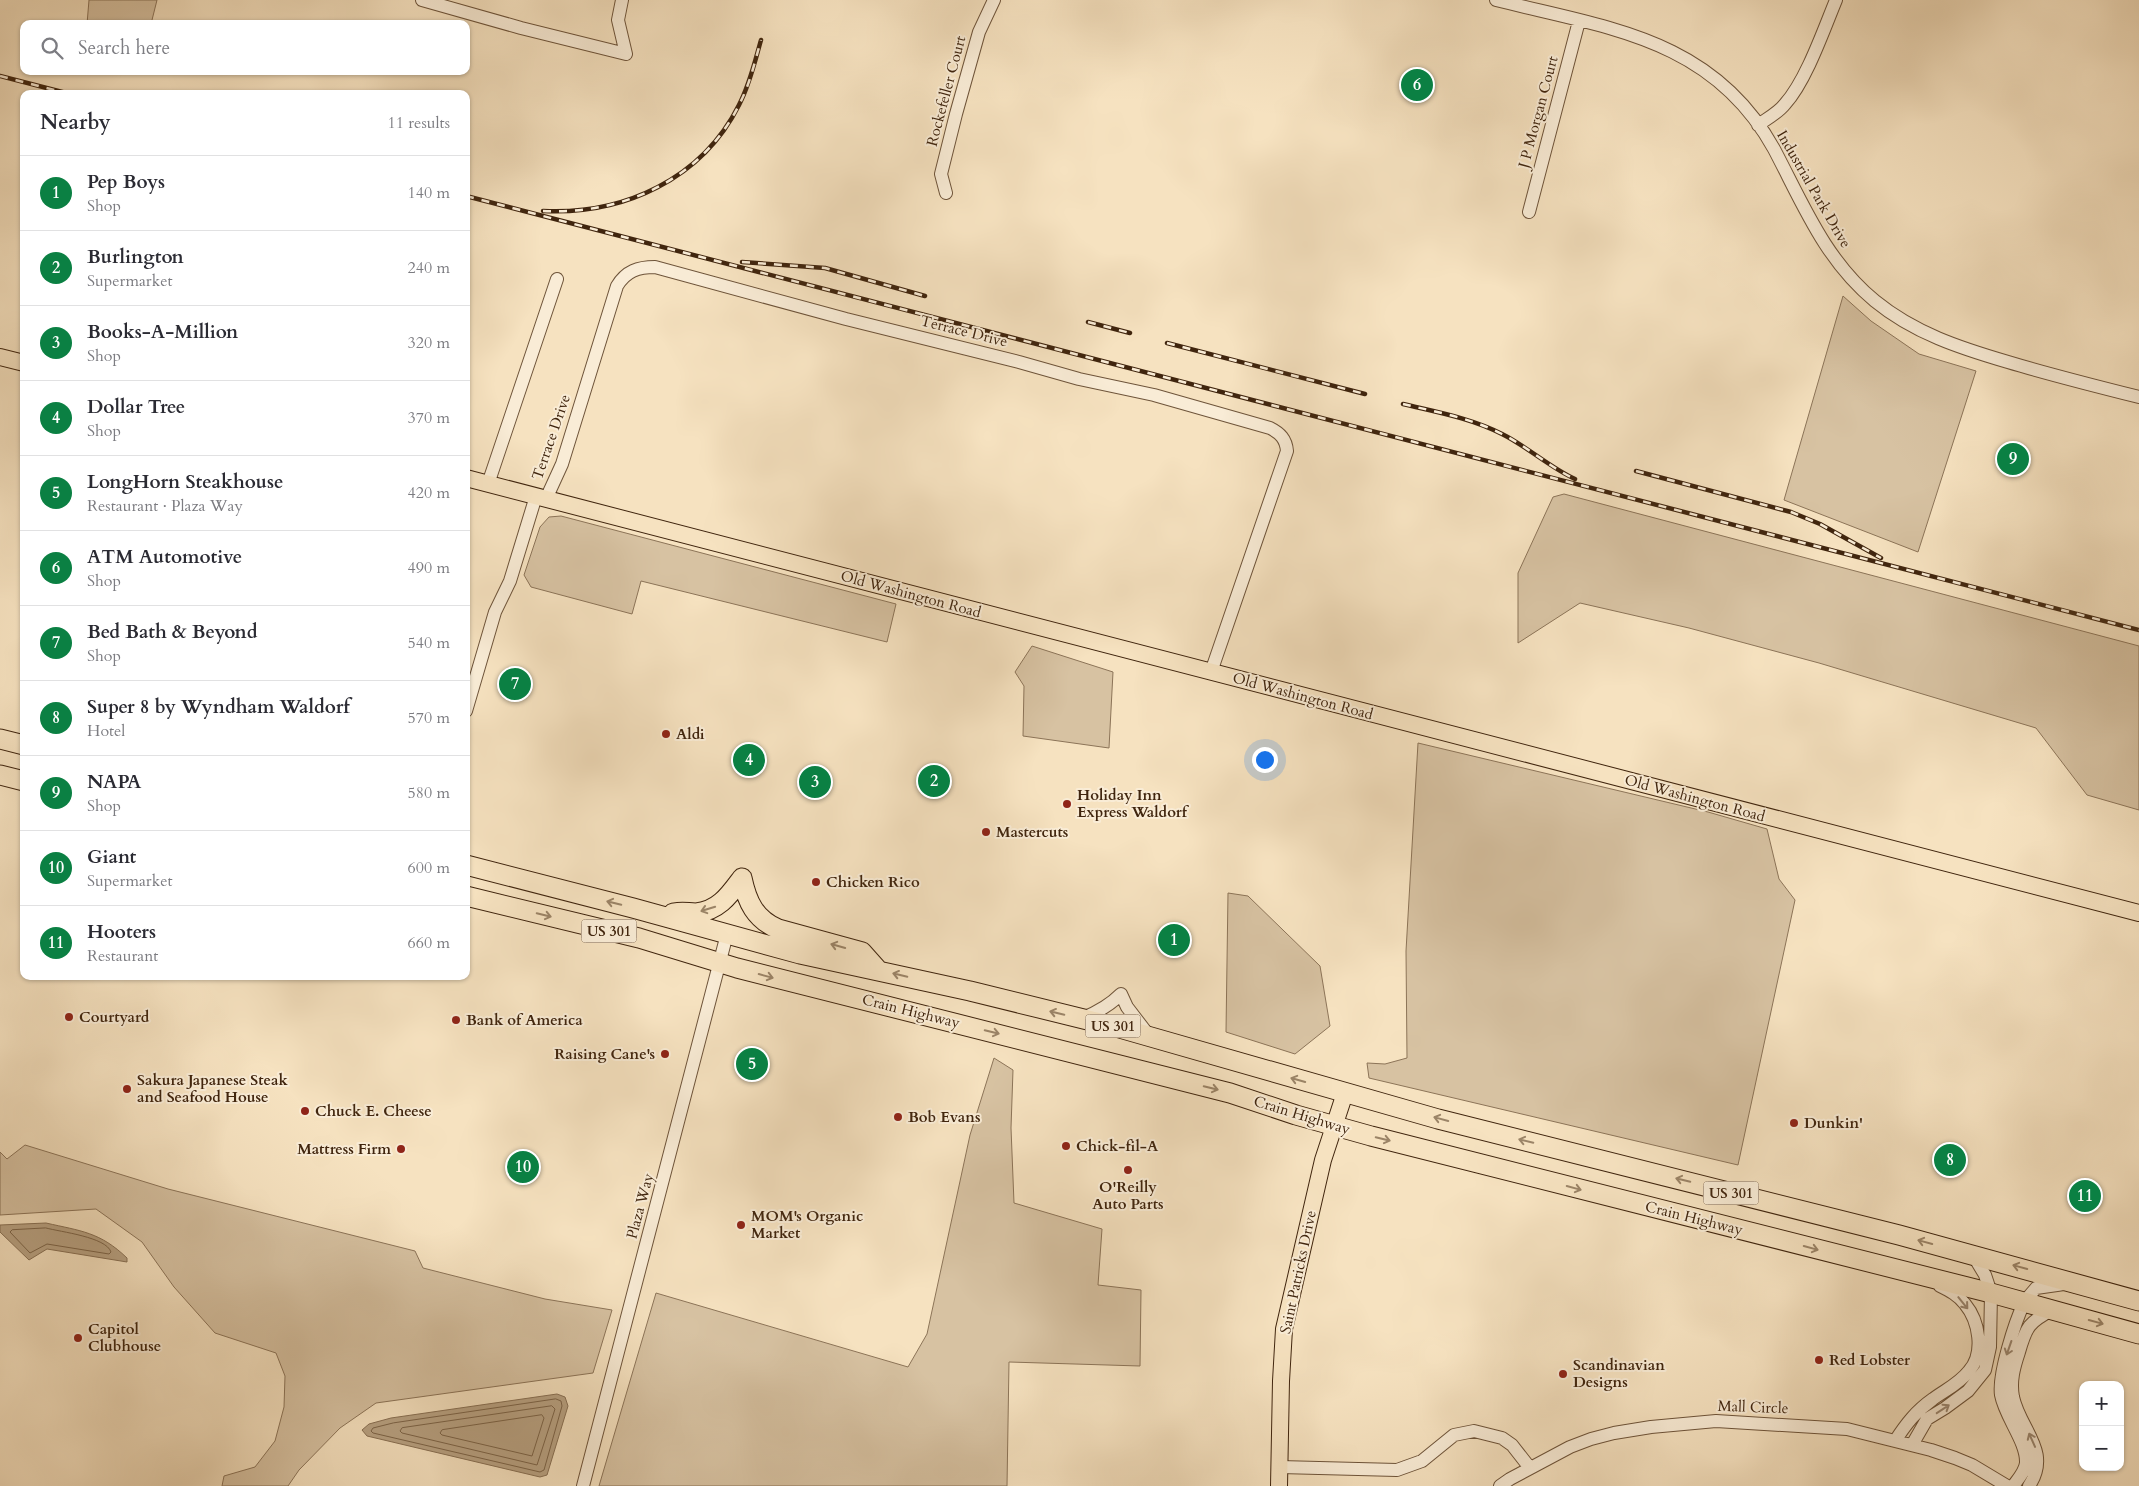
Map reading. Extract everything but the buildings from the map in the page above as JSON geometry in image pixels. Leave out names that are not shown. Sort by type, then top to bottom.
[{"type":"highway","points":[[0,739],[20,744]]},
{"type":"highway","points":[[0,775],[20,780]]},
{"type":"highway","name":"Crain Highway","points":[[470,866],[800,954],[878,970],[1150,1037],[1438,1119],[1972,1255],[2139,1301]]},
{"type":"highway","points":[[661,916],[686,910],[695,913],[714,908],[723,902],[742,878],[745,894],[752,909],[767,924],[778,929],[862,952],[878,970]]},
{"type":"highway","name":"Crain Highway","points":[[470,897],[639,938],[719,963],[1230,1093],[1336,1126],[1991,1293],[2139,1334]]},
{"type":"main road","points":[[0,357],[20,362]]},
{"type":"main road","name":"Old Washington Road","points":[[470,479],[2139,913]]},
{"type":"main road","name":"Saint Patricks Drive","points":[[1279,1486],[1284,1329],[1323,1160],[1336,1126],[1345,1093]]},
{"type":"street","points":[[422,0],[521,28],[626,54],[618,20],[622,0]]},
{"type":"street","name":"Rockefeller Court","points":[[946,193],[941,174],[979,32],[994,0]]},
{"type":"street","name":"Industrial Park Drive","points":[[1496,0],[1655,43],[1695,63],[1734,95],[1758,125],[1781,163],[1808,218],[1832,257],[1864,291],[1884,308],[1922,332],[1960,349],[2050,375],[2139,397]]},
{"type":"street","points":[[1758,125],[1778,111],[1790,97],[1814,52],[1836,0]]},
{"type":"street","name":"J P Morgan Court","points":[[1529,212],[1579,21]]},
{"type":"street","name":"Terrace Drive","points":[[541,498],[562,464],[617,286],[625,274],[643,267],[655,267],[846,319],[1020,362],[1088,381],[1154,395],[1270,428],[1279,433],[1286,444],[1287,451],[1211,672]]},
{"type":"street","points":[[488,484],[557,279]]},
{"type":"street","points":[[470,696],[495,612],[510,580],[541,498]]},
{"type":"street","name":"Plaza Way","points":[[583,1486],[727,934]]},
{"type":"street","points":[[1080,1019],[1112,1004],[1121,994],[1127,1007],[1150,1037]]},
{"type":"street","points":[[1912,1445],[1927,1419],[1946,1408],[1968,1391],[1985,1370],[1990,1347],[1991,1293],[1985,1275],[1972,1255]]},
{"type":"street","points":[[1895,1441],[1910,1418],[1933,1398],[1959,1382],[1971,1370],[1978,1346],[1974,1318],[1965,1303],[1955,1294],[1923,1276]]},
{"type":"street","points":[[2014,1486],[2024,1471],[2026,1463],[2024,1450],[2003,1402],[2001,1380],[2005,1359],[2024,1302],[2036,1288],[2054,1284],[2084,1285]]},
{"type":"street","points":[[2029,1486],[2036,1474],[2038,1460],[2035,1446],[2018,1412],[2013,1396],[2012,1374],[2026,1329],[2038,1317],[2052,1310]]},
{"type":"street","name":"Mall Circle","points":[[1500,1486],[1570,1447],[1614,1433],[1716,1421],[1847,1429],[1955,1458],[1980,1469],[2007,1486]]},
{"type":"street","points":[[1280,1467],[1397,1470],[1422,1461],[1454,1435],[1474,1431],[1502,1438],[1512,1445],[1530,1468]]},
{"type":"shaded area","points":[[89,0],[157,0],[152,20],[87,20]]},
{"type":"shaded area","points":[[1843,296],[1871,321],[1919,354],[1976,371],[1918,552],[1784,500]]},
{"type":"shaded area","points":[[1564,494],[2139,646],[2139,810],[2087,795],[2036,728],[1819,663],[1689,628],[1580,603],[1518,643],[1518,573],[1553,497]]},
{"type":"shaded area","points":[[561,516],[896,604],[887,642],[641,581],[632,614],[531,587],[524,575],[540,527],[549,517]]},
{"type":"shaded area","points":[[1032,646],[1113,672],[1109,748],[1023,736],[1024,686],[1015,672]]},
{"type":"shaded area","points":[[1418,743],[1708,812],[1767,829],[1779,879],[1795,900],[1738,1165],[1369,1078],[1367,1063],[1385,1064],[1407,1058],[1406,951]]},
{"type":"shaded area","points":[[1228,893],[1248,896],[1320,966],[1330,1026],[1295,1054],[1226,1032]]},
{"type":"shaded area","points":[[994,1058],[1013,1070],[1011,1128],[1014,1203],[1102,1229],[1098,1285],[1141,1290],[1140,1366],[1009,1362],[1007,1486],[599,1486],[656,1293],[908,1367],[927,1334],[970,1135]]},
{"type":"shaded area","points":[[25,1145],[168,1189],[415,1251],[423,1268],[545,1299],[612,1310],[593,1373],[376,1403],[340,1428],[299,1470],[288,1486],[222,1486],[224,1476],[255,1467],[275,1441],[284,1407],[285,1376],[276,1353],[215,1333],[174,1287],[142,1242],[96,1209],[0,1215],[0,1152],[7,1159]]},
{"type":"water","points":[[46,1223],[80,1231],[99,1238],[117,1249],[127,1258],[127,1262],[47,1249],[29,1260],[0,1232],[0,1225]]},
{"type":"water","points":[[557,1394],[565,1397],[568,1406],[547,1475],[540,1477],[367,1436],[362,1430],[369,1424],[391,1418]]},
{"type":"railway","points":[[543,211],[573,211],[603,207],[631,199],[658,187],[682,172],[704,153],[723,131],[739,105],[749,81],[761,40]]},
{"type":"railway","points":[[0,76],[54,90]]},
{"type":"railway","points":[[470,197],[2139,630]]},
{"type":"railway","points":[[742,262],[825,268],[925,296]]},
{"type":"railway","points":[[1088,322],[1130,333]]},
{"type":"railway","points":[[1167,343],[1365,394]]},
{"type":"railway","points":[[1403,404],[1453,416],[1490,428],[1512,439],[1556,469],[1575,479]]},
{"type":"railway","points":[[1636,471],[1791,512],[1820,524],[1881,558]]},
{"type":"place","name":"ATM Automotive","points":[[1417,85]]},
{"type":"place","name":"NAPA","points":[[2013,459]]},
{"type":"place","name":"Bed Bath & Beyond","points":[[515,684]]},
{"type":"place","name":"Aldi","points":[[666,734]]},
{"type":"place","name":"Dollar Tree","points":[[749,760]]},
{"type":"place","name":"Burlington","points":[[934,781]]},
{"type":"place","name":"Books-A-Million","points":[[815,782]]},
{"type":"place","name":"Holiday Inn Express Waldorf","points":[[1067,804]]},
{"type":"place","name":"Mastercuts","points":[[986,832]]},
{"type":"place","name":"Chicken Rico","points":[[816,882]]},
{"type":"place","name":"Pep Boys","points":[[1174,940]]},
{"type":"place","name":"Courtyard","points":[[69,1017]]},
{"type":"place","name":"Bank of America","points":[[456,1020]]},
{"type":"place","name":"Raising Cane's","points":[[665,1054]]},
{"type":"place","name":"LongHorn Steakhouse","points":[[752,1064]]},
{"type":"place","name":"Sakura Japanese Steak and Seafood House","points":[[127,1089]]},
{"type":"place","name":"Chuck E. Cheese","points":[[305,1111]]},
{"type":"place","name":"Bob Evans","points":[[898,1117]]},
{"type":"place","name":"Dunkin'","points":[[1794,1123]]},
{"type":"place","name":"Chick-fil-A","points":[[1066,1146]]},
{"type":"place","name":"Mattress Firm","points":[[401,1149]]},
{"type":"place","name":"Super 8 by Wyndham Waldorf","points":[[1950,1160]]},
{"type":"place","name":"Giant","points":[[523,1167]]},
{"type":"place","name":"O'Reilly Auto Parts","points":[[1128,1170]]},
{"type":"place","name":"Hooters","points":[[2085,1196]]},
{"type":"place","name":"MOM's Organic Market","points":[[741,1225]]},
{"type":"place","name":"Capitol Clubhouse","points":[[78,1338]]},
{"type":"place","name":"Red Lobster","points":[[1819,1360]]},
{"type":"place","name":"Scandinavian Designs","points":[[1563,1374]]}]
